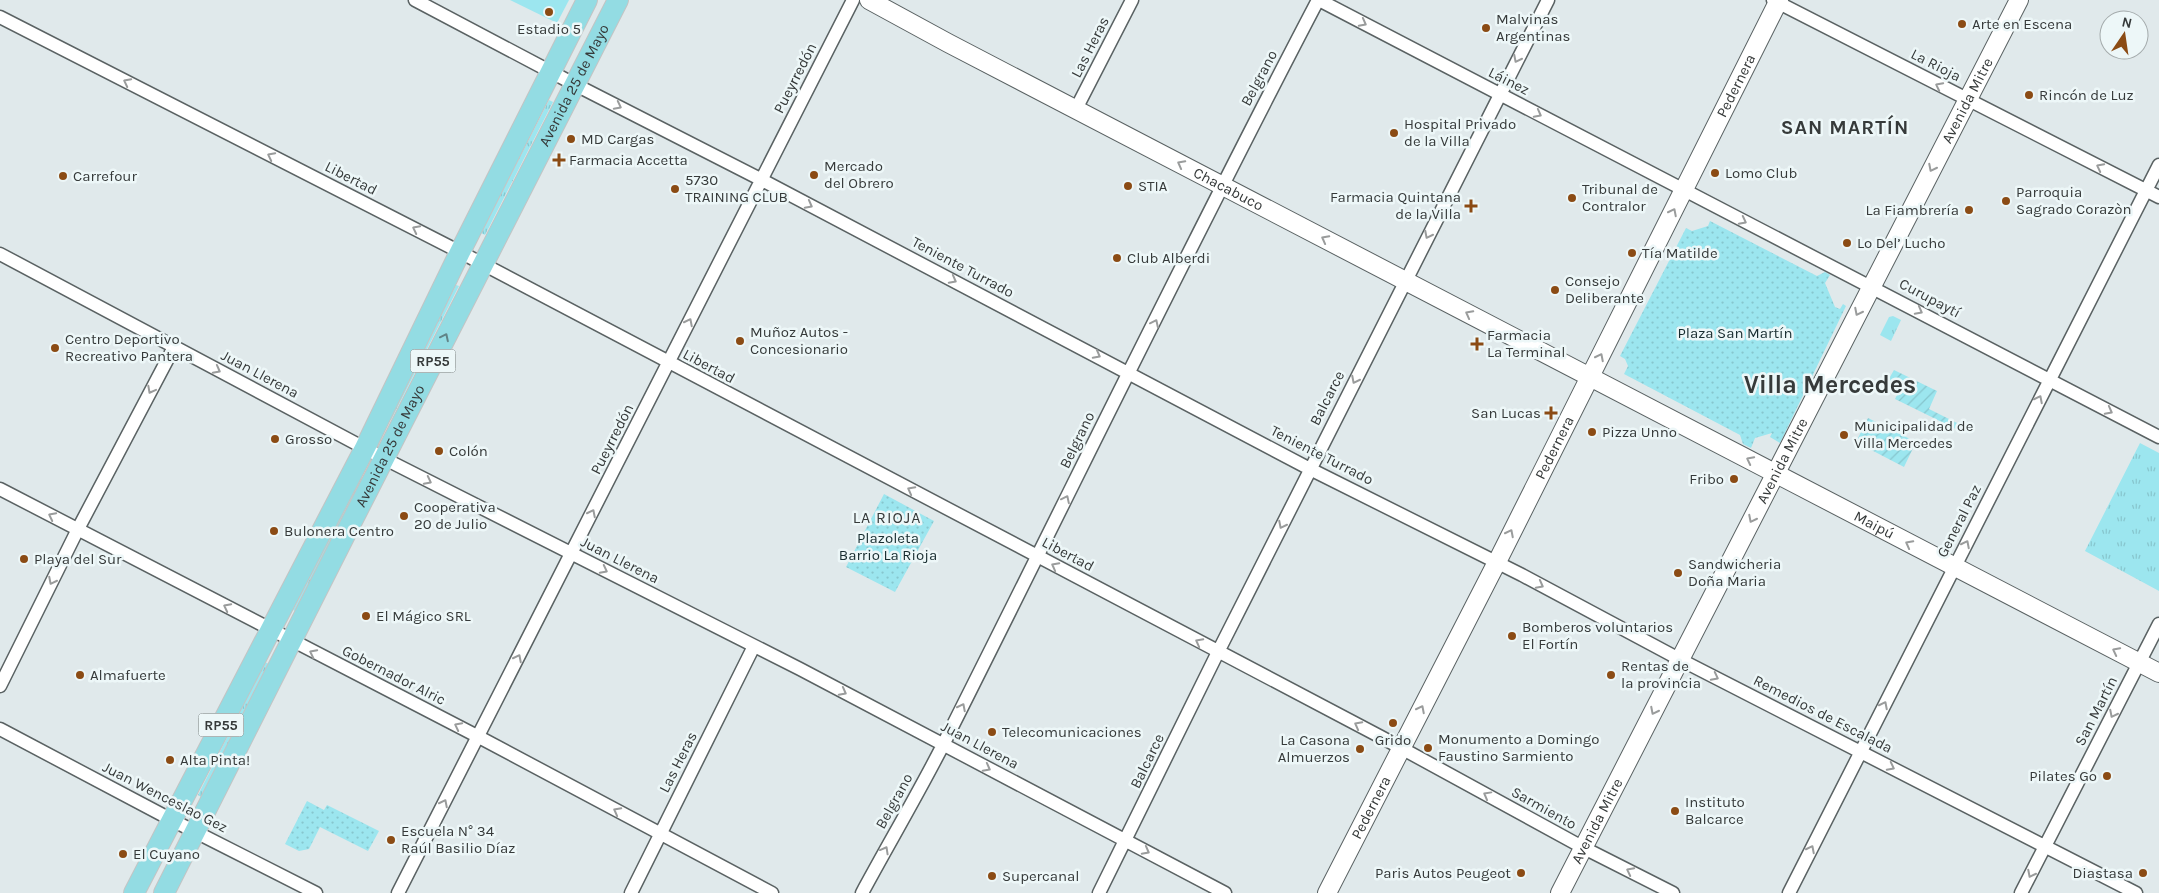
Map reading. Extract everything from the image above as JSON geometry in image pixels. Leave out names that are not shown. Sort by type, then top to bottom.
[{"type":"main road","name":"Avenida 25 de Mayo","points":[[134,893],[365,448],[460,252],[587,0]]},
{"type":"main road","name":"Avenida 25 de Mayo","points":[[164,893],[385,459],[481,264],[618,0]]},
{"type":"street","name":"Teniente Turrado","points":[[415,0],[1310,468],[1497,562]]},
{"type":"street","name":"Pueyrredón","points":[[398,893],[853,0]]},
{"type":"street","name":"Chacabuco","points":[[869,0],[1589,378]]},
{"type":"street","name":"Las Heras","points":[[1076,110],[1132,0]]},
{"type":"street","name":"Láinez","points":[[1319,0],[1684,190]]},
{"type":"street","name":"Belgrano","points":[[862,893],[943,744],[1221,185],[1319,0]]},
{"type":"street","name":"Balcarce","points":[[1099,893],[1310,468],[1548,0]]},
{"type":"street","name":"Avenida Mitre","points":[[1560,893],[2019,0]]},
{"type":"street","name":"La Rioja","points":[[1777,1],[2159,197]]},
{"type":"street","name":"Pedernera","points":[[1328,893],[1497,562],[1777,1]]},
{"type":"street","name":"Libertad","points":[[0,17],[460,252],[1401,748]]},
{"type":"street","name":"General Paz","points":[[1789,893],[2159,165]]},
{"type":"street","name":"Curupaytí","points":[[1684,190],[1872,286],[2159,437]]},
{"type":"street","name":"Juan Llerena","points":[[0,254],[385,459],[754,646],[1225,893]]},
{"type":"street","points":[[0,686],[78,529],[174,347]]},
{"type":"street","name":"Maipú","points":[[1589,378],[1776,473],[1954,568],[2159,673]]},
{"type":"street","name":"Gobernador Alric","points":[[0,489],[478,736],[772,893]]},
{"type":"street","name":"Remedios de Escalada","points":[[1497,562],[1681,660],[2136,893]]},
{"type":"street","name":"San Martín","points":[[2021,893],[2159,624]]},
{"type":"street","name":"Las Heras","points":[[630,893],[754,646]]},
{"type":"street","name":"Juan Wenceslao Gez","points":[[0,729],[172,820],[316,893]]},
{"type":"street","name":"Sarmiento","points":[[1401,748],[1584,848],[1673,893]]},
{"type":"green space","name":"Estadio 5","points":[[510,0],[569,0],[557,23]]},
{"type":"green space","points":[[549,100],[553,102],[485,235],[481,233]]},
{"type":"green space","name":"Plaza San Martín","points":[[1710,221],[1817,276],[1825,272],[1830,275],[1825,283],[1835,307],[1840,309],[1843,304],[1846,306],[1780,443],[1770,437],[1772,433],[1755,438],[1751,448],[1743,444],[1740,435],[1624,374],[1628,366],[1625,359],[1620,356],[1686,228],[1692,231],[1708,226]]},
{"type":"green space","points":[[456,285],[459,286],[391,420],[388,418]]},
{"type":"green space","points":[[1893,316],[1901,320],[1891,341],[1880,335],[1889,317]]},
{"type":"green space","points":[[1894,370],[1937,391],[1929,409],[1961,425],[1958,430],[1895,399],[1900,389],[1887,382]]},
{"type":"green space","points":[[1868,418],[1916,442],[1904,467],[1856,442]]},
{"type":"green space","points":[[2140,443],[2159,453],[2159,591],[2085,551]]},
{"type":"green space","points":[[361,477],[365,479],[297,612],[293,610]]},
{"type":"green space","name":"Plazoleta Barrio La Rioja","points":[[884,494],[934,521],[895,592],[846,567]]},
{"type":"green space","points":[[265,662],[269,664],[201,797],[198,795]]},
{"type":"green space","points":[[307,801],[324,810],[327,805],[379,831],[368,851],[320,827],[309,849],[299,851],[285,844]]},
{"type":"place","name":"Estadio 5","points":[[549,12]]},
{"type":"place","name":"Arte en Escena","points":[[1962,24]]},
{"type":"place","name":"Malvinas Argentinas","points":[[1486,28]]},
{"type":"place","name":"Rincón de Luz","points":[[2029,95]]},
{"type":"place","name":"Hospital Privado de la Villa","points":[[1394,133]]},
{"type":"place","name":"MD Cargas","points":[[571,139]]},
{"type":"place","name":"Farmacia Accetta","points":[[559,160]]},
{"type":"place","name":"Lomo Club","points":[[1715,173]]},
{"type":"place","name":"Mercado del Obrero","points":[[814,175]]},
{"type":"place","name":"Carrefour","points":[[63,176]]},
{"type":"place","name":"STIA","points":[[1128,186]]},
{"type":"place","name":"5730 TRAINING CLUB","points":[[675,189]]},
{"type":"place","name":"Tribunal de Contralor","points":[[1572,198]]},
{"type":"place","name":"Parroquia Sagrado Corazòn","points":[[2006,201]]},
{"type":"place","name":"Farmacia Quintana de la Villa","points":[[1471,206]]},
{"type":"place","name":"La Fiambrería","points":[[1969,210]]},
{"type":"place","name":"Lo Del’ Lucho","points":[[1847,243]]},
{"type":"place","name":"Tía Matilde","points":[[1632,253]]},
{"type":"place","name":"Club Alberdi","points":[[1117,258]]},
{"type":"place","name":"Consejo Deliberante","points":[[1555,290]]},
{"type":"place","name":"Muñoz Autos - Concesionario","points":[[740,341]]},
{"type":"place","name":"Farmacia La Terminal","points":[[1477,344]]},
{"type":"place","name":"Centro Deportivo Recreativo Pantera","points":[[55,348]]},
{"type":"place","name":"San Lucas","points":[[1551,413]]},
{"type":"place","name":"Pizza Unno","points":[[1592,432]]},
{"type":"place","name":"Municipalidad de Villa Mercedes","points":[[1844,435]]},
{"type":"place","name":"Grosso","points":[[275,439]]},
{"type":"place","name":"Colón","points":[[439,451]]},
{"type":"place","name":"Fribo","points":[[1734,479]]},
{"type":"place","name":"Cooperativa 20 de Julio","points":[[404,516]]},
{"type":"place","name":"Bulonera Centro","points":[[274,531]]},
{"type":"place","name":"Playa del Sur","points":[[24,559]]},
{"type":"place","name":"Sandwicheria Doña Maria","points":[[1678,573]]},
{"type":"place","name":"El Mágico SRL","points":[[366,616]]},
{"type":"place","name":"Bomberos voluntarios El Fortín","points":[[1512,636]]},
{"type":"place","name":"Almafuerte","points":[[80,675]]},
{"type":"place","name":"Rentas de la provincia","points":[[1611,675]]},
{"type":"place","name":"Grido","points":[[1393,723]]},
{"type":"place","name":"Telecomunicaciones","points":[[992,732]]},
{"type":"place","name":"Monumento a Domingo Faustino Sarmiento","points":[[1428,748]]},
{"type":"place","name":"La Casona Almuerzos","points":[[1360,749]]},
{"type":"place","name":"Alta Pinta!","points":[[170,760]]},
{"type":"place","name":"Pilates Go","points":[[2107,776]]},
{"type":"place","name":"Instituto Balcarce","points":[[1675,811]]},
{"type":"place","name":"Escuela N° 34 Raúl Basilio Díaz","points":[[391,840]]},
{"type":"place","name":"El Cuyano","points":[[123,854]]},
{"type":"place","name":"Paris Autos Peugeot","points":[[1521,873]]},
{"type":"place","name":"Diastasa","points":[[2143,873]]},
{"type":"place","name":"Supercanal","points":[[992,876]]},
{"type":"district","name":"SAN MARTÍN","points":[[1845,127]]},
{"type":"district","name":"Villa Mercedes","points":[[1830,384]]},
{"type":"district","name":"LA RIOJA","points":[[887,517]]}]
